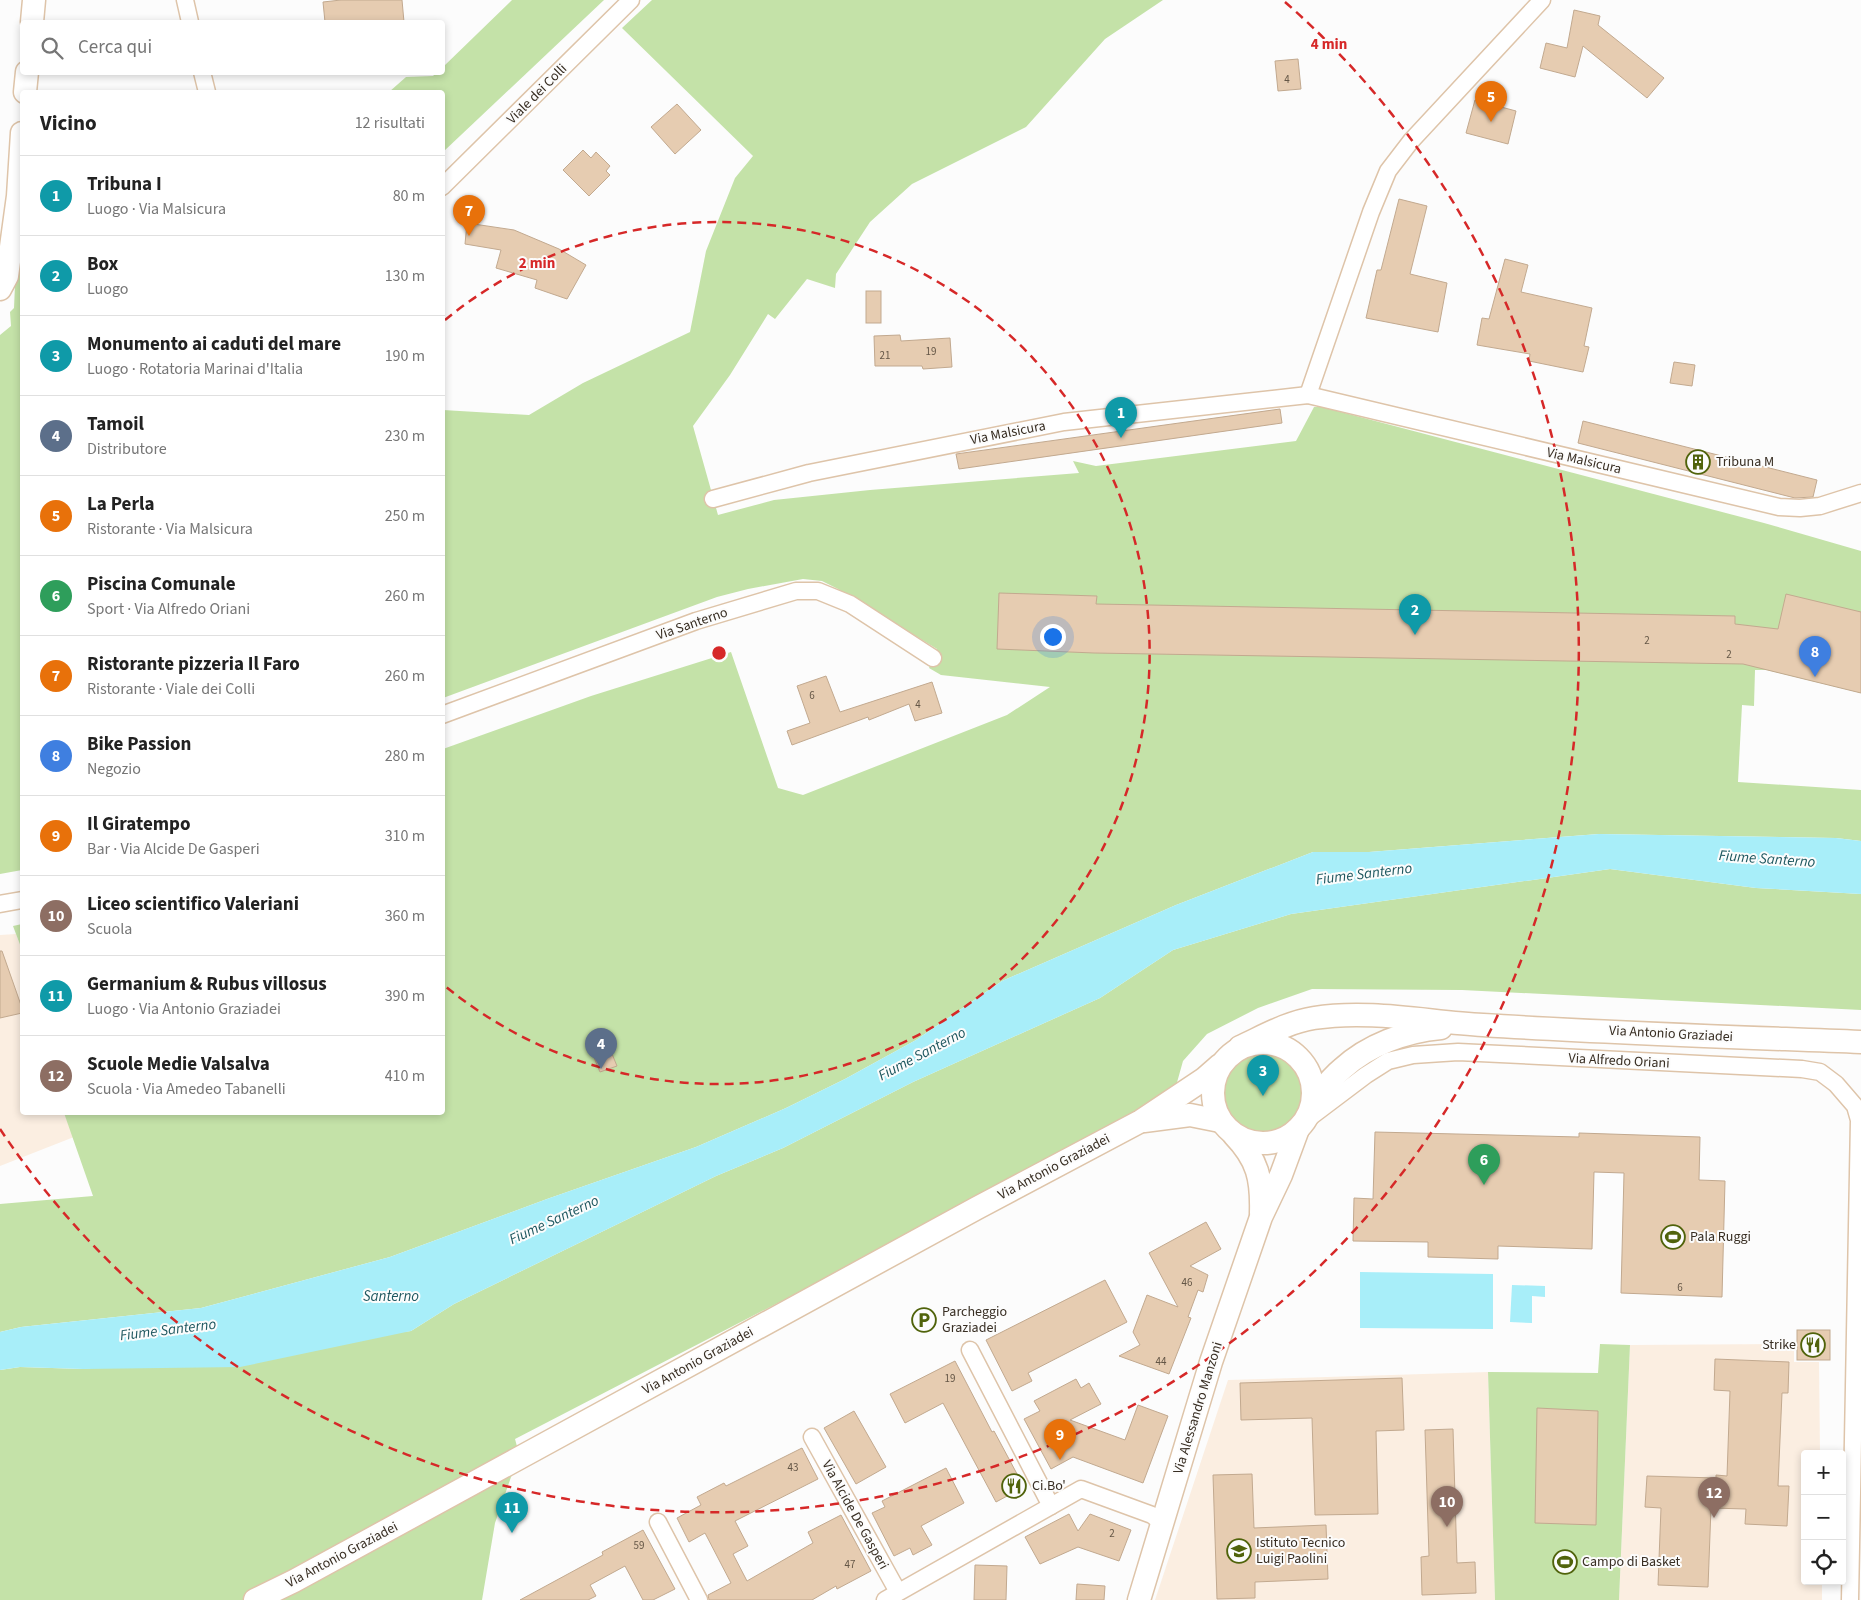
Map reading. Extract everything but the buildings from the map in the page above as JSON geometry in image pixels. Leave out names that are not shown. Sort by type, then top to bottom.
[{"type":"street","points":[[32,20],[34,0]]},
{"type":"street","points":[[185,0],[190,20]]},
{"type":"street","name":"Viale dei Colli","points":[[445,184],[631,0]]},
{"type":"street","points":[[1308,395],[1372,212],[1388,172],[1411,141],[1542,0]]},
{"type":"street","points":[[26,90],[27,75]]},
{"type":"street","points":[[203,75],[206,90]]},
{"type":"street","points":[[0,289],[7,276],[18,196],[20,165]]},
{"type":"street","name":"Via Malsicura","points":[[713,499],[809,472],[1064,422],[1308,395],[1779,507],[1800,508],[1820,506],[1861,493]]},
{"type":"street","name":"Via Santerno","points":[[445,714],[696,621],[796,592],[818,591],[850,604],[934,658]]},
{"type":"street","points":[[0,904],[20,900]]},
{"type":"street","name":"Via Antonio Graziadei","points":[[1240,1047],[1289,1025],[1312,1018],[1336,1015],[1380,1016],[1482,1025],[1861,1042]]},
{"type":"street","name":"Via Antonio Graziadei","points":[[1305,1117],[1341,1070],[1368,1049],[1399,1037],[1437,1029],[1482,1025]]},
{"type":"street","points":[[1264,1042],[1276,1044],[1288,1049],[1297,1056],[1311,1076],[1313,1088],[1305,1117],[1286,1137],[1274,1142],[1246,1141],[1227,1128],[1214,1108],[1212,1093],[1214,1079],[1220,1065],[1240,1047],[1264,1042]]},
{"type":"street","name":"Via Alfredo Oriani","points":[[1305,1117],[1366,1074],[1388,1062],[1414,1055],[1458,1052],[1802,1069],[1820,1072],[1836,1084],[1855,1106],[1859,1120],[1857,1452],[1850,1600]]},
{"type":"street","name":"Via Antonio Graziadei","points":[[255,1600],[294,1581],[977,1208],[1141,1121],[1204,1079],[1220,1065]]},
{"type":"street","name":"Via Antonio Graziadei","points":[[1141,1121],[1190,1115],[1227,1128]]},
{"type":"street","name":"Via Alessandro Manzoni","points":[[1139,1600],[1211,1362],[1261,1217],[1305,1117]]},
{"type":"street","name":"Via Alessandro Manzoni","points":[[1227,1128],[1248,1149],[1255,1164],[1260,1181],[1261,1217]]},
{"type":"street","points":[[970,1350],[1051,1506]]},
{"type":"street","name":"Via Alcide De Gasperi","points":[[812,1437],[892,1596],[1081,1489],[1152,1515],[1163,1524]]},
{"type":"street","points":[[658,1522],[699,1600]]},
{"type":"shaded area","points":[[16,934],[20,945],[20,1115],[65,1115],[74,1137],[0,1166],[0,935]]},
{"type":"shaded area","points":[[1794,1344],[1794,1362],[1819,1362],[1820,1450],[1801,1450],[1801,1585],[1822,1585],[1822,1600],[1619,1600],[1630,1345]]},
{"type":"shaded area","points":[[1488,1372],[1495,1600],[1155,1600],[1228,1380]]},
{"type":"green space","points":[[512,0],[604,0],[445,150],[445,90],[391,90],[406,77],[445,75],[445,65]]},
{"type":"green space","points":[[652,0],[1163,0],[1105,39],[1026,127],[912,184],[870,222],[836,274],[835,288],[807,279],[775,319],[768,314],[730,375],[693,426],[718,515],[774,500],[1079,473],[1073,461],[1096,466],[1296,441],[1314,407],[1322,407],[1764,523],[1861,551],[1861,693],[1767,670],[1755,670],[1754,706],[1742,705],[1738,782],[1861,790],[1861,841],[1836,838],[1599,834],[1369,852],[1313,852],[1176,905],[1002,981],[916,1040],[845,1079],[786,1108],[696,1147],[390,1257],[201,1308],[21,1327],[0,1332],[0,1204],[93,1196],[65,1115],[445,1115],[445,748],[591,696],[731,652],[778,788],[803,795],[1007,715],[1050,687],[941,675],[929,668],[937,649],[838,589],[822,581],[803,579],[717,597],[445,697],[445,410],[529,415],[583,383],[690,332],[706,251],[735,178],[753,156],[622,28]]},
{"type":"green space","points":[[20,261],[20,870],[0,874],[0,335],[11,326],[10,312],[14,308],[16,263]]},
{"type":"green space","points":[[1610,869],[1756,888],[1861,894],[1861,1010],[1462,990],[1312,989],[1258,1008],[1207,1034],[1183,1061],[1176,1086],[1143,1105],[1141,1115],[515,1439],[519,1454],[495,1523],[482,1600],[0,1600],[0,1370],[20,1367],[83,1369],[411,1331],[454,1304],[716,1176],[783,1148],[913,1082],[1100,998],[1173,950],[1291,914]]},
{"type":"green space","points":[[20,924],[20,945],[13,926]]},
{"type":"green space","points":[[1262,1053],[1277,1056],[1290,1065],[1299,1078],[1302,1093],[1299,1108],[1290,1121],[1277,1130],[1262,1133],[1247,1130],[1234,1121],[1225,1108],[1222,1093],[1225,1078],[1234,1065],[1247,1056]]},
{"type":"green space","points":[[1600,1344],[1630,1345],[1619,1600],[1495,1600],[1488,1372],[1598,1373]]},
{"type":"water","name":"Santerno","points":[[1599,834],[1836,838],[1861,841],[1861,894],[1756,888],[1610,869],[1291,914],[1173,950],[1100,998],[913,1082],[783,1148],[716,1176],[454,1304],[411,1331],[240,1367],[83,1369],[20,1367],[0,1370],[0,1332],[21,1327],[201,1308],[390,1257],[696,1147],[786,1108],[845,1079],[916,1040],[1002,981],[1176,905],[1313,852],[1369,852]]},
{"type":"water","points":[[1360,1272],[1493,1274],[1493,1329],[1360,1328]]},
{"type":"water","points":[[1512,1285],[1545,1286],[1545,1297],[1532,1296],[1532,1323],[1510,1322]]},
{"type":"place","name":"La Perla","points":[[1491,122]]},
{"type":"place","name":"Ristorante pizzeria Il Faro","points":[[469,236]]},
{"type":"place","name":"Tribuna I","points":[[1121,438]]},
{"type":"place","name":"Tribuna M","points":[[1698,462]]},
{"type":"place","name":"Box","points":[[1415,635]]},
{"type":"place","name":"Bike Passion","points":[[1815,677]]},
{"type":"place","name":"Tamoil","points":[[601,1069]]},
{"type":"place","name":"Monumento ai caduti del mare","points":[[1263,1096]]},
{"type":"place","name":"Piscina Comunale","points":[[1484,1185]]},
{"type":"place","name":"Pala Ruggi","points":[[1673,1237]]},
{"type":"place","name":"Parcheggio Graziadei","points":[[924,1320]]},
{"type":"place","name":"Strike","points":[[1813,1345]]},
{"type":"place","name":"Il Giratempo","points":[[1060,1460]]},
{"type":"place","name":"Ci.Bo'","points":[[1014,1486]]},
{"type":"place","name":"Scuole Medie Valsalva","points":[[1714,1518]]},
{"type":"place","name":"Liceo scientifico Valeriani","points":[[1447,1527]]},
{"type":"place","name":"Germanium & Rubus villosus","points":[[512,1533]]},
{"type":"place","name":"Istituto Tecnico Luigi Paolini","points":[[1239,1551]]},
{"type":"place","name":"Campo di Basket","points":[[1565,1562]]},
{"type":"water label","name":"Fiume Santerno","points":[[1767,859]]},
{"type":"water label","name":"Fiume Santerno","points":[[1364,874]]},
{"type":"water label","name":"Fiume Santerno","points":[[922,1054]]},
{"type":"water label","name":"Fiume Santerno","points":[[554,1220]]},
{"type":"water label","name":"Fiume Santerno","points":[[168,1330]]}]
